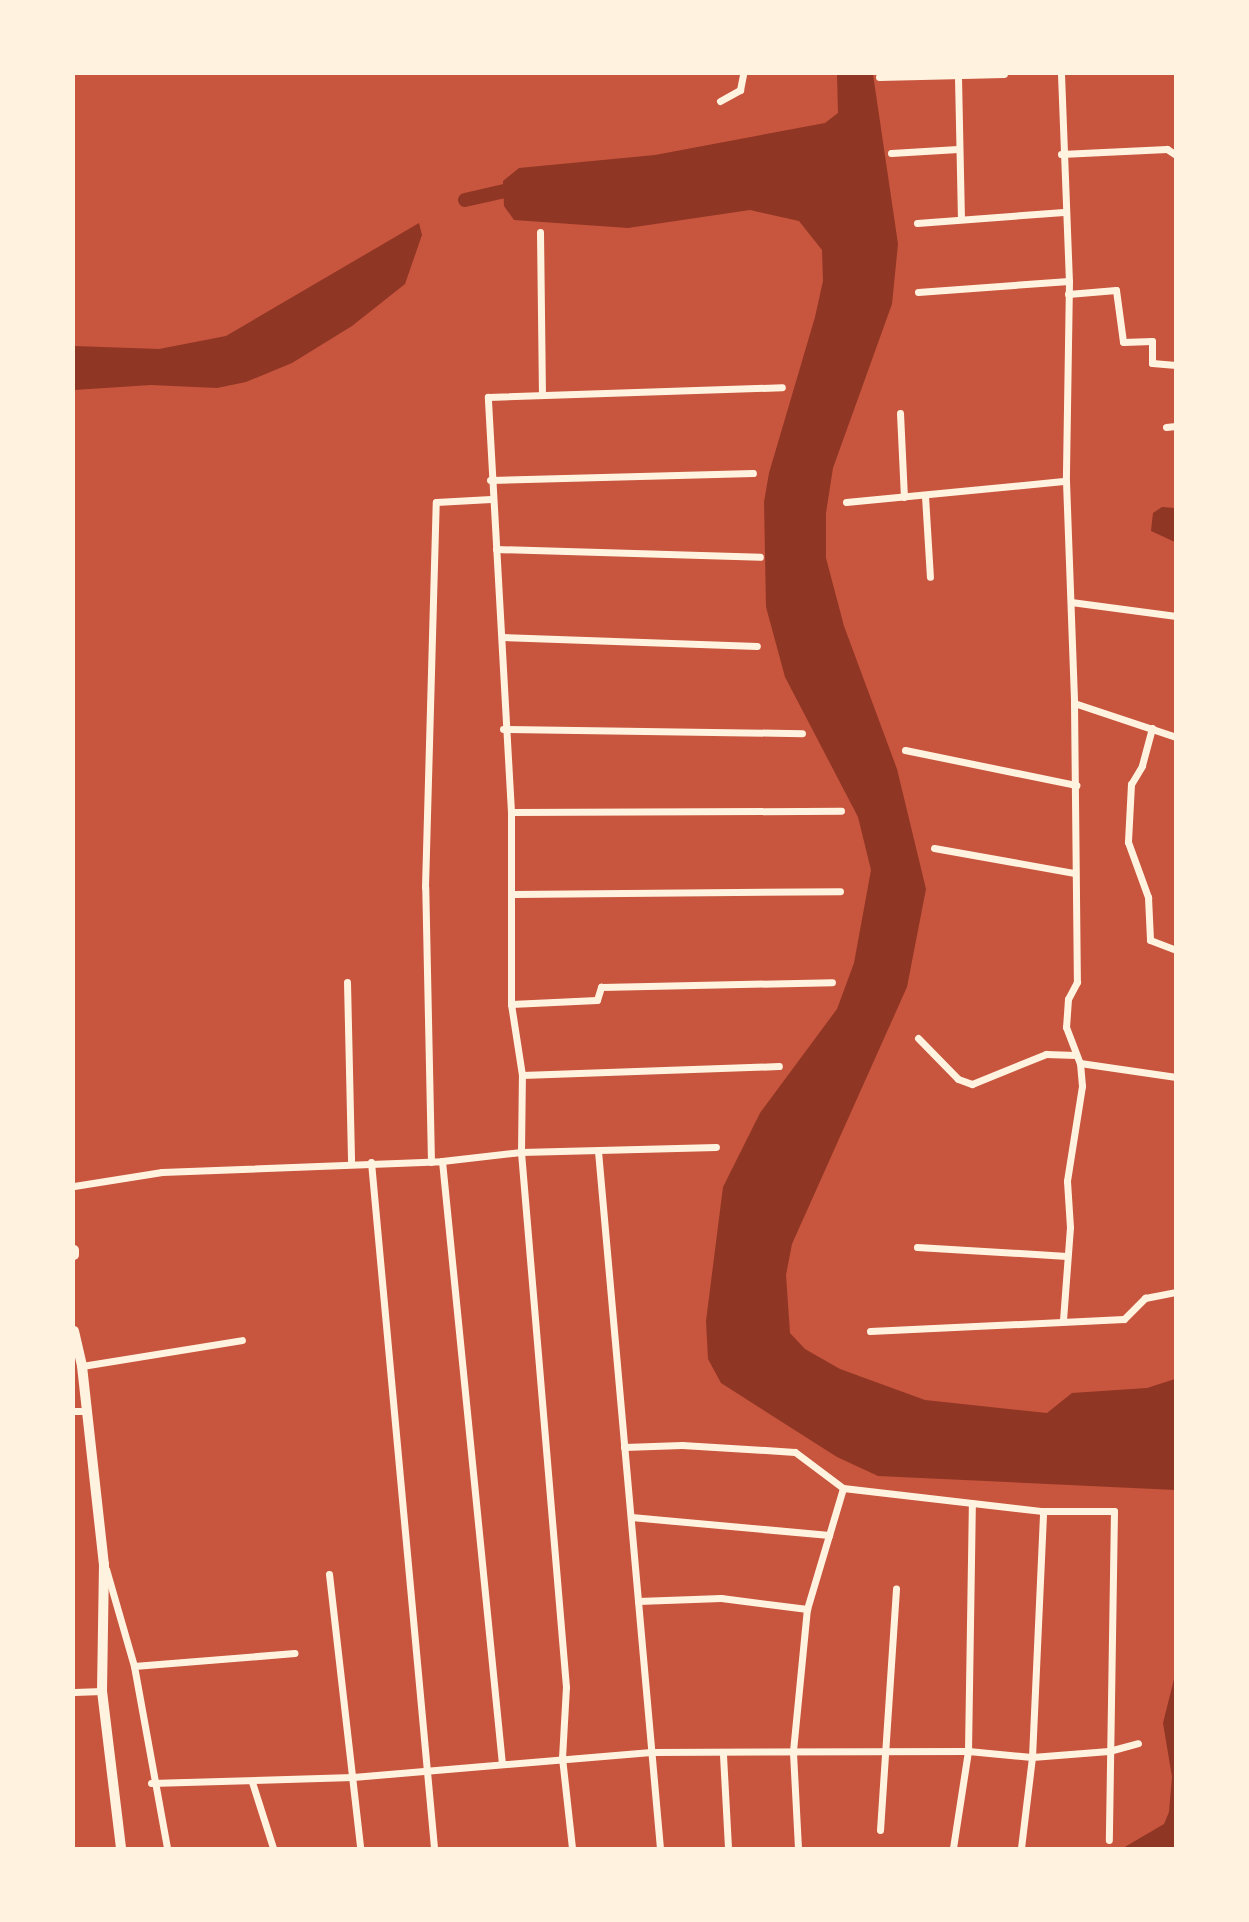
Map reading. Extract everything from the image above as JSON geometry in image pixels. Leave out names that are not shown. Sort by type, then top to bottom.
[{"type":"main road","points":[[74,1331],[82,1366],[79,1411],[104,1564],[102,1691],[121,1849]]},
{"type":"street","points":[[720,102],[740,90],[743,74]]},
{"type":"street","points":[[879,77],[1004,74]]},
{"type":"street","points":[[1061,74],[1061,154],[1069,281],[1066,481],[1076,785],[1077,982],[1065,1013],[1080,1063],[1081,1102],[1067,1181],[1067,1256],[1063,1321]]},
{"type":"street","points":[[957,77],[961,219]]},
{"type":"street","points":[[891,153],[958,149]]},
{"type":"street","points":[[1061,154],[1167,149],[1175,155]]},
{"type":"street","points":[[916,223],[1065,212]]},
{"type":"street","points":[[540,232],[542,395]]},
{"type":"street","points":[[918,292],[1069,281]]},
{"type":"street","points":[[1068,294],[1116,290],[1123,342],[1152,341],[1152,363],[1175,365]]},
{"type":"street","points":[[572,1849],[562,1758],[566,1687],[521,1152],[522,1075],[512,1004],[511,812],[503,729],[502,637],[491,499],[488,397],[782,387]]},
{"type":"street","points":[[900,413],[904,497]]},
{"type":"street","points":[[1166,427],[1175,426]]},
{"type":"street","points":[[490,480],[753,473]]},
{"type":"street","points":[[846,502],[1066,481]]},
{"type":"street","points":[[925,496],[930,577]]},
{"type":"street","points":[[430,1162],[425,887],[436,502],[491,499]]},
{"type":"street","points":[[496,549],[760,557]]},
{"type":"street","points":[[1071,602],[1175,616]]},
{"type":"street","points":[[502,637],[757,646]]},
{"type":"street","points":[[1074,703],[1152,727],[1175,737]]},
{"type":"street","points":[[1152,727],[1142,766],[1131,785],[1128,842],[1148,897],[1150,940],[1175,950]]},
{"type":"street","points":[[503,729],[802,733]]},
{"type":"street","points":[[905,750],[1076,785]]},
{"type":"street","points":[[511,812],[841,811]]},
{"type":"street","points":[[934,848],[1076,873]]},
{"type":"street","points":[[513,894],[840,891]]},
{"type":"street","points":[[347,982],[351,1164]]},
{"type":"street","points":[[512,1004],[597,1000],[601,987],[832,982]]},
{"type":"street","points":[[918,1038],[958,1079],[972,1084],[1046,1054],[1076,1055]]},
{"type":"street","points":[[1080,1063],[1175,1077]]},
{"type":"street","points":[[522,1075],[779,1066]]},
{"type":"street","points":[[74,1186],[162,1172],[371,1162],[430,1162],[521,1152],[716,1147]]},
{"type":"street","points":[[598,1151],[660,1849]]},
{"type":"street","points":[[443,1161],[502,1764]]},
{"type":"street","points":[[371,1162],[434,1849]]},
{"type":"street","points":[[917,1247],[1067,1256]]},
{"type":"street","points":[[870,1331],[1124,1319],[1145,1298],[1175,1292]]},
{"type":"street","points":[[82,1366],[242,1340]]},
{"type":"street","points":[[624,1447],[682,1445],[795,1452],[843,1488],[1043,1511],[1114,1511],[1109,1840]]},
{"type":"street","points":[[797,1849],[793,1751],[807,1609],[843,1488]]},
{"type":"street","points":[[953,1849],[968,1751],[972,1503]]},
{"type":"street","points":[[1021,1849],[1032,1757],[1043,1511]]},
{"type":"street","points":[[631,1517],[829,1535]]},
{"type":"street","points":[[104,1564],[120,1606],[134,1666],[151,1783],[167,1849]]},
{"type":"street","points":[[329,1574],[354,1777],[360,1849]]},
{"type":"street","points":[[880,1830],[896,1589]]},
{"type":"street","points":[[638,1601],[721,1598],[807,1609]]},
{"type":"street","points":[[134,1666],[294,1653]]},
{"type":"street","points":[[74,1692],[102,1691]]},
{"type":"street","points":[[151,1783],[354,1777],[652,1752],[723,1755],[793,1751],[885,1755],[968,1751],[1032,1757],[1109,1751],[1138,1743]]},
{"type":"street","points":[[723,1755],[728,1849]]},
{"type":"street","points":[[252,1782],[273,1849]]},
{"type":"shaded area","points":[[837,74],[873,74],[898,244],[892,304],[833,468],[826,513],[826,558],[844,626],[897,769],[926,889],[907,987],[792,1244],[786,1275],[790,1333],[805,1349],[840,1369],[925,1400],[1047,1413],[1072,1393],[1147,1388],[1175,1379],[1175,1490],[878,1476],[837,1457],[721,1383],[708,1359],[706,1321],[723,1187],[760,1113],[837,1009],[854,963],[871,870],[858,817],[785,677],[766,607],[764,502],[769,473],[815,317],[823,281],[822,250],[799,221],[750,210],[628,228],[514,220],[504,206],[503,181],[519,168],[655,155],[825,123],[838,113]]},
{"type":"shaded area","points":[[419,223],[422,235],[405,284],[352,326],[292,363],[246,382],[217,388],[151,385],[74,390],[74,346],[159,349],[226,336]]},
{"type":"shaded area","points":[[1162,507],[1175,508],[1175,542],[1151,531],[1153,513]]},
{"type":"shaded area","points":[[1175,1675],[1175,1848],[1123,1848],[1164,1824],[1169,1812],[1172,1777],[1163,1723]]},
{"type":"waterway","points":[[465,200],[522,187]]}]
